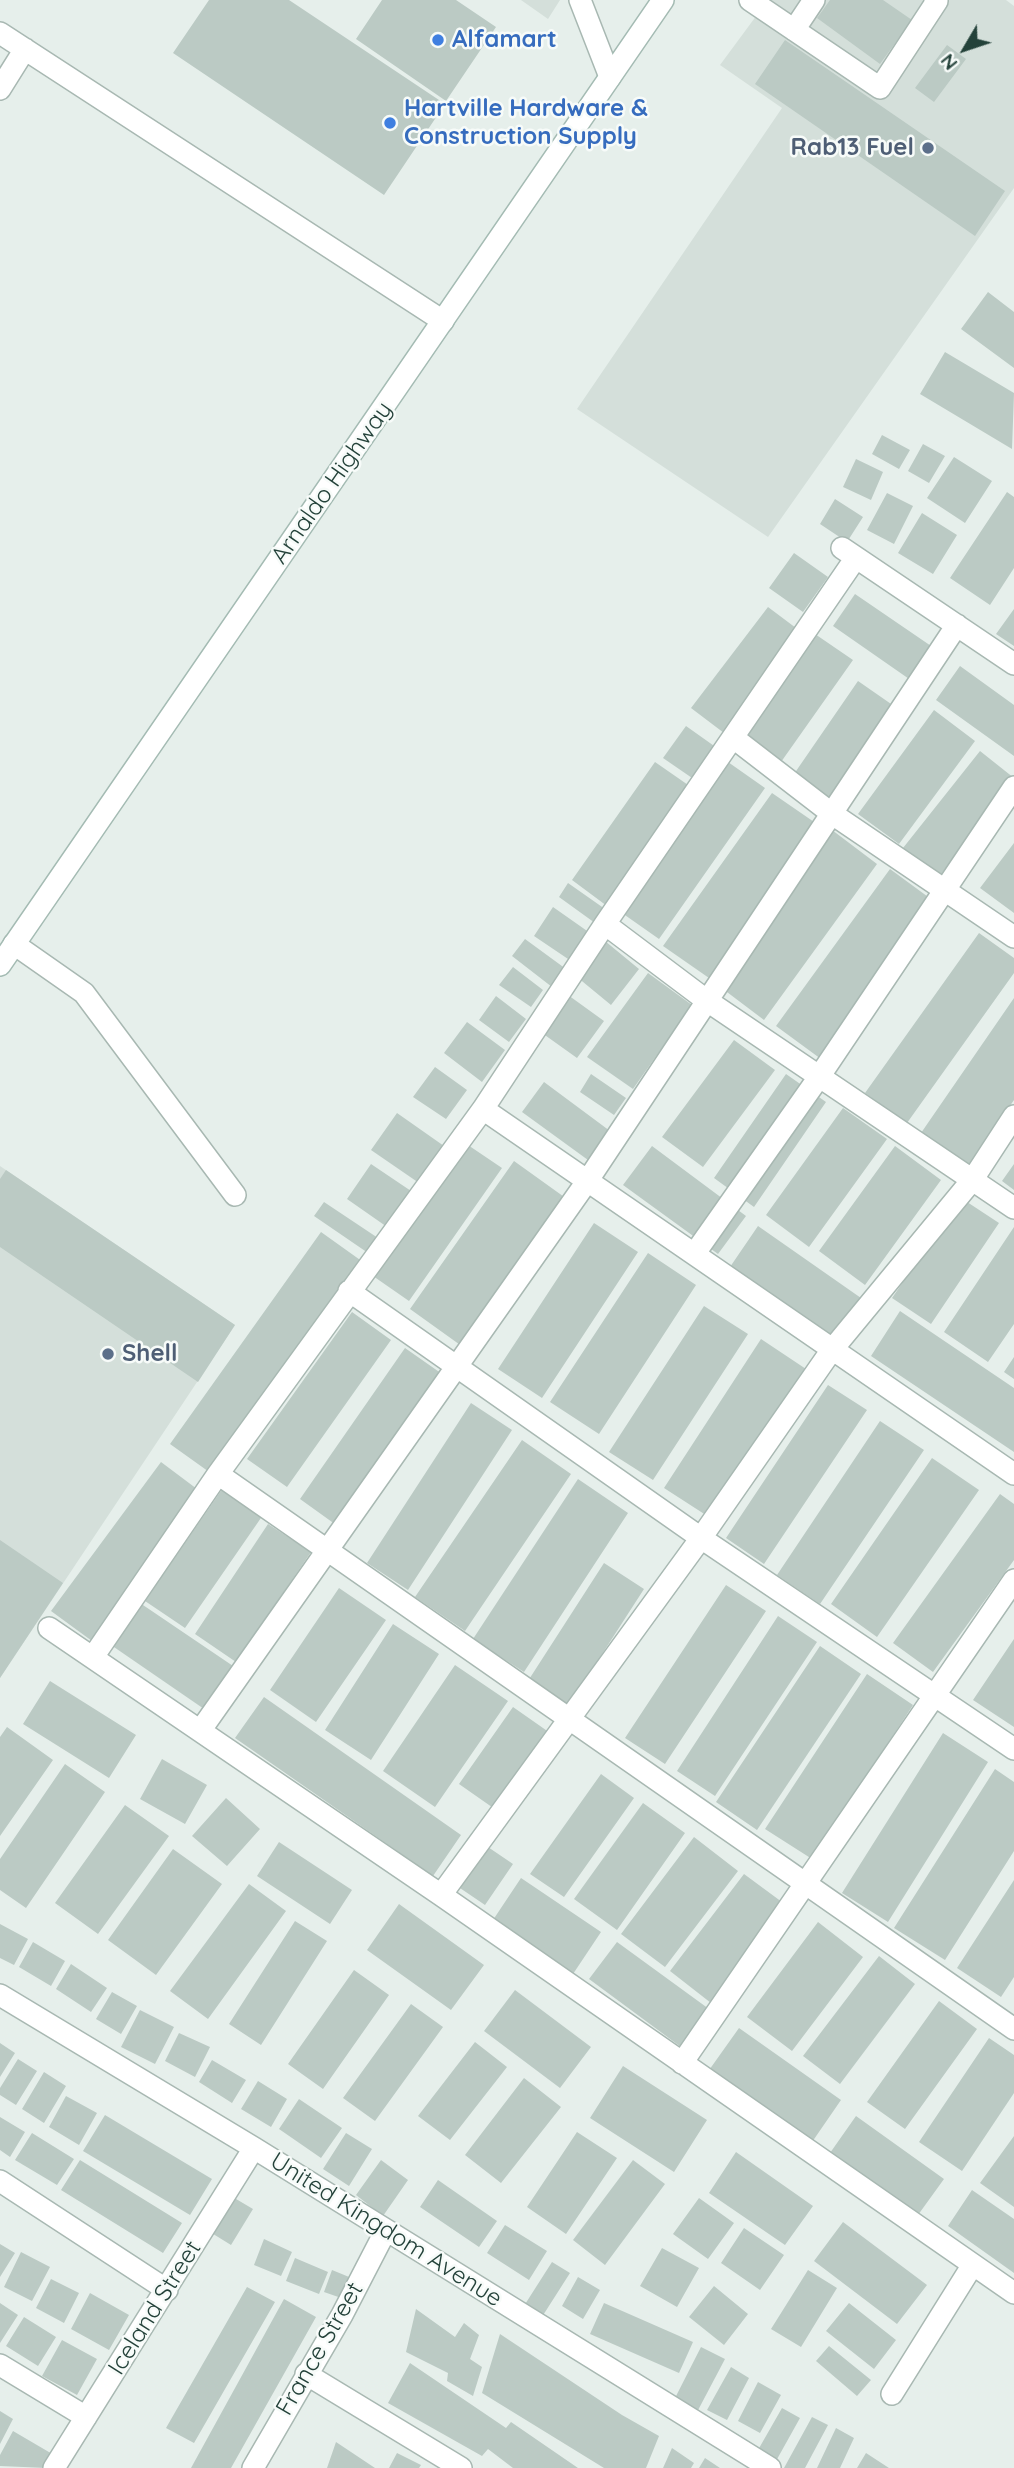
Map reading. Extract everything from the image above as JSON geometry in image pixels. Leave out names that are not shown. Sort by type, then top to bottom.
[{"type":"street","points":[[580,0],[610,77]]},
{"type":"street","name":"Arnaldo Highway","points":[[0,965],[663,0]]},
{"type":"street","points":[[750,0],[880,88],[937,1],[935,0]]},
{"type":"street","points":[[794,30],[814,0]]},
{"type":"street","points":[[0,33],[443,321]]},
{"type":"street","points":[[0,89],[25,49]]},
{"type":"street","points":[[93,1657],[218,1474],[484,1109],[605,924],[735,739],[848,554],[1014,664]]},
{"type":"street","points":[[200,1731],[588,1180],[957,625]]},
{"type":"street","points":[[735,739],[831,813],[1014,937]]},
{"type":"street","points":[[695,1253],[819,1077],[1014,787]]},
{"type":"street","points":[[605,924],[706,1000],[1014,1208]]},
{"type":"street","points":[[14,944],[84,993],[235,1195]]},
{"type":"street","points":[[484,1109],[695,1253],[831,1351],[1014,1474]]},
{"type":"street","points":[[441,1895],[701,1538],[831,1351],[973,1179],[1014,1116]]},
{"type":"street","points":[[349,1291],[701,1538],[1014,1749]]},
{"type":"street","points":[[218,1474],[568,1721],[1014,2029]]},
{"type":"street","points":[[682,2063],[1014,1580]]},
{"type":"street","points":[[50,1628],[441,1895],[1014,2293]]},
{"type":"street","name":"United Kingdom Avenue","points":[[0,1995],[254,2148],[770,2468]]},
{"type":"street","name":"Iceland Street","points":[[54,2468],[254,2148]]},
{"type":"street","points":[[0,2181],[167,2290]]},
{"type":"street","name":"France Street","points":[[253,2468],[342,2315],[386,2230]]},
{"type":"street","points":[[892,2394],[972,2266]]},
{"type":"street","points":[[0,2365],[86,2417]]},
{"type":"street","points":[[306,2374],[461,2468]]},
{"type":"shaded area","points":[[521,0],[560,0],[548,19]]},
{"type":"shaded area","points":[[768,0],[1006,0],[1014,6],[1014,188],[768,537],[577,409],[782,108],[720,65]]},
{"type":"shaded area","name":"Shell","points":[[0,1166],[235,1325],[0,1678]]},
{"type":"building","points":[[209,0],[289,0],[445,104],[384,195],[173,53]]},
{"type":"building","points":[[382,0],[456,0],[496,27],[446,101],[356,39]]},
{"type":"building","points":[[830,0],[883,0],[912,20],[880,64],[817,18]]},
{"type":"building","points":[[785,40],[1005,191],[975,236],[755,84]]},
{"type":"building","points":[[947,45],[966,59],[934,102],[915,88]]},
{"type":"building","points":[[988,292],[1014,312],[1014,368],[961,329]]},
{"type":"building","points":[[945,352],[1014,393],[1012,449],[920,394]]},
{"type":"building","points":[[882,435],[910,450],[899,469],[872,454]]},
{"type":"building","points":[[923,444],[945,456],[929,483],[908,471]]},
{"type":"building","points":[[954,457],[992,481],[965,523],[927,498]]},
{"type":"building","points":[[856,459],[883,472],[871,500],[843,487]]},
{"type":"building","points":[[1007,492],[1014,497],[1014,568],[990,605],[950,578]]},
{"type":"building","points":[[887,493],[913,506],[894,544],[867,530]]},
{"type":"building","points":[[835,499],[863,517],[847,542],[820,524]]},
{"type":"building","points":[[922,513],[957,535],[933,574],[898,553]]},
{"type":"building","points":[[794,553],[828,577],[803,612],[769,588]]},
{"type":"building","points":[[855,594],[934,648],[912,681],[833,626]]},
{"type":"building","points":[[768,607],[800,631],[724,733],[691,708]]},
{"type":"building","points":[[1014,609],[1014,646],[996,634]]},
{"type":"building","points":[[815,634],[853,660],[781,762],[743,735]]},
{"type":"building","points":[[960,666],[1014,705],[1014,756],[936,700]]},
{"type":"building","points":[[858,681],[894,706],[829,798],[794,774]]},
{"type":"building","points":[[934,710],[975,741],[899,844],[858,814]]},
{"type":"building","points":[[686,726],[717,748],[695,780],[663,758]]},
{"type":"building","points":[[980,751],[1014,778],[939,877],[903,848]]},
{"type":"building","points":[[655,762],[691,787],[607,906],[572,880]]},
{"type":"building","points":[[728,762],[765,788],[659,939],[622,913]]},
{"type":"building","points":[[772,793],[817,824],[709,978],[663,946]]},
{"type":"building","points":[[832,830],[877,864],[764,1020],[719,986]]},
{"type":"building","points":[[1014,843],[1014,913],[980,888]]},
{"type":"building","points":[[890,869],[935,902],[821,1059],[776,1026]]},
{"type":"building","points":[[568,883],[605,909],[595,923],[559,897]]},
{"type":"building","points":[[553,907],[590,933],[571,961],[534,936]]},
{"type":"building","points":[[979,933],[1014,958],[1014,973],[907,1123],[865,1093]]},
{"type":"building","points":[[525,939],[566,969],[552,987],[512,956]]},
{"type":"building","points":[[605,941],[639,969],[611,1005],[577,977]]},
{"type":"building","points":[[513,967],[543,990],[531,1007],[499,985]]},
{"type":"building","points":[[648,973],[692,1005],[633,1089],[587,1057]]},
{"type":"building","points":[[568,995],[604,1021],[577,1058],[542,1033]]},
{"type":"building","points":[[496,996],[526,1019],[509,1042],[479,1020]]},
{"type":"building","points":[[1014,998],[1014,1100],[968,1166],[921,1133]]},
{"type":"building","points":[[467,1022],[505,1050],[482,1082],[444,1053]]},
{"type":"building","points":[[734,1040],[775,1070],[703,1167],[662,1137]]},
{"type":"building","points":[[435,1067],[467,1090],[446,1119],[413,1097]]},
{"type":"building","points":[[591,1074],[626,1098],[614,1115],[580,1092]]},
{"type":"building","points":[[786,1074],[826,1102],[754,1207],[714,1178]]},
{"type":"building","points":[[544,1082],[610,1131],[588,1160],[522,1112]]},
{"type":"building","points":[[843,1108],[887,1139],[809,1247],[766,1215]]},
{"type":"building","points":[[397,1113],[444,1146],[419,1183],[371,1150]]},
{"type":"building","points":[[465,1143],[502,1168],[409,1301],[373,1276]]},
{"type":"building","points":[[652,1146],[746,1216],[718,1254],[623,1185]]},
{"type":"building","points":[[895,1146],[941,1180],[865,1285],[819,1251]]},
{"type":"building","points":[[514,1161],[567,1199],[463,1347],[410,1309]]},
{"type":"building","points":[[371,1164],[414,1193],[390,1229],[347,1199]]},
{"type":"building","points":[[1014,1164],[1014,1190],[1002,1181]]},
{"type":"building","points":[[6,1170],[235,1325],[198,1382],[0,1247],[0,1179]]},
{"type":"building","points":[[961,1198],[999,1223],[931,1324],[892,1298]]},
{"type":"building","points":[[324,1202],[381,1240],[371,1255],[314,1216]]},
{"type":"building","points":[[594,1223],[638,1252],[542,1398],[498,1369]]},
{"type":"building","points":[[758,1226],[861,1298],[833,1338],[730,1267]]},
{"type":"building","points":[[1014,1227],[1014,1324],[988,1362],[944,1332]]},
{"type":"building","points":[[321,1232],[363,1262],[212,1474],[170,1444]]},
{"type":"building","points":[[648,1253],[696,1285],[599,1434],[550,1402]]},
{"type":"building","points":[[704,1306],[748,1334],[653,1480],[609,1452]]},
{"type":"building","points":[[900,1311],[1014,1388],[1014,1452],[871,1356]]},
{"type":"building","points":[[352,1312],[391,1340],[287,1487],[247,1459]]},
{"type":"building","points":[[761,1339],[809,1371],[712,1519],[664,1488]]},
{"type":"building","points":[[405,1348],[445,1376],[339,1527],[300,1499]]},
{"type":"building","points":[[1014,1357],[1014,1379],[1004,1372]]},
{"type":"building","points":[[828,1385],[867,1410],[764,1564],[726,1538]]},
{"type":"building","points":[[471,1403],[512,1430],[408,1590],[367,1563]]},
{"type":"building","points":[[880,1421],[924,1450],[820,1604],[777,1575]]},
{"type":"building","points":[[522,1440],[571,1474],[465,1631],[415,1597]]},
{"type":"building","points":[[932,1458],[979,1490],[877,1637],[831,1604]]},
{"type":"building","points":[[161,1462],[201,1492],[92,1641],[51,1611]]},
{"type":"building","points":[[578,1479],[628,1513],[524,1672],[473,1639]]},
{"type":"building","points":[[223,1488],[263,1515],[185,1628],[145,1601]]},
{"type":"building","points":[[1000,1494],[1014,1504],[1014,1560],[933,1672],[893,1643]]},
{"type":"building","points":[[268,1524],[311,1552],[236,1662],[195,1634]]},
{"type":"building","points":[[0,1540],[63,1583],[0,1678]]},
{"type":"building","points":[[604,1563],[644,1589],[566,1710],[526,1684]]},
{"type":"building","points":[[726,1585],[766,1611],[665,1764],[625,1738]]},
{"type":"building","points":[[339,1588],[386,1620],[316,1722],[270,1690]]},
{"type":"building","points":[[140,1603],[236,1668],[207,1711],[111,1645]]},
{"type":"building","points":[[778,1616],[817,1642],[715,1796],[677,1771]]},
{"type":"building","points":[[393,1624],[439,1654],[371,1760],[325,1730]]},
{"type":"building","points":[[1014,1639],[1014,1727],[973,1700]]},
{"type":"building","points":[[820,1646],[861,1674],[757,1830],[716,1802]]},
{"type":"building","points":[[455,1665],[508,1701],[435,1807],[383,1771]]},
{"type":"building","points":[[867,1674],[913,1705],[812,1859],[765,1829]]},
{"type":"building","points":[[50,1681],[136,1735],[109,1778],[23,1724]]},
{"type":"building","points":[[264,1697],[461,1835],[433,1876],[235,1738]]},
{"type":"building","points":[[513,1707],[553,1735],[499,1812],[459,1784]]},
{"type":"building","points":[[7,1727],[53,1760],[0,1836],[0,1737]]},
{"type":"building","points":[[943,1733],[988,1762],[888,1922],[842,1893]]},
{"type":"building","points":[[162,1759],[207,1785],[185,1824],[140,1799]]},
{"type":"building","points":[[65,1764],[105,1792],[26,1908],[0,1890],[0,1859]]},
{"type":"building","points":[[995,1769],[1014,1782],[1014,1851],[945,1960],[894,1928]]},
{"type":"building","points":[[601,1774],[634,1798],[564,1897],[530,1874]]},
{"type":"building","points":[[226,1798],[260,1829],[227,1866],[192,1836]]},
{"type":"building","points":[[643,1803],[685,1833],[617,1930],[574,1899]]},
{"type":"building","points":[[125,1805],[169,1836],[98,1934],[55,1903]]},
{"type":"building","points":[[694,1837],[738,1871],[665,1967],[621,1934]]},
{"type":"building","points":[[279,1842],[352,1890],[330,1924],[257,1876]]},
{"type":"building","points":[[485,1845],[513,1864],[485,1905],[457,1886]]},
{"type":"building","points":[[173,1849],[222,1884],[156,1975],[108,1940]]},
{"type":"building","points":[[744,1874],[786,1905],[711,2003],[670,1971]]},
{"type":"building","points":[[521,1878],[601,1932],[573,1974],[493,1920]]},
{"type":"building","points":[[1014,1880],[1014,1977],[1001,1997],[957,1968]]},
{"type":"building","points":[[249,1884],[286,1911],[208,2019],[170,1991]]},
{"type":"building","points":[[399,1904],[484,1965],[451,2010],[367,1950]]},
{"type":"building","points":[[295,1921],[327,1941],[261,2045],[229,2024]]},
{"type":"building","points":[[818,1922],[863,1957],[792,2051],[747,2017]]},
{"type":"building","points":[[0,1924],[28,1939],[14,1965],[0,1958]]},
{"type":"building","points":[[33,1942],[65,1961],[51,1986],[19,1967]]},
{"type":"building","points":[[617,1942],[709,2009],[681,2047],[589,1979]]},
{"type":"building","points":[[879,1956],[915,1984],[840,2084],[803,2056]]},
{"type":"building","points":[[71,1964],[107,1988],[91,2012],[56,1989]]},
{"type":"building","points":[[354,1970],[389,1995],[323,2089],[288,2064]]},
{"type":"building","points":[[515,1990],[591,2047],[560,2088],[484,2031]]},
{"type":"building","points":[[112,1992],[137,2006],[121,2034],[96,2019]]},
{"type":"building","points":[[939,2001],[977,2029],[905,2129],[867,2102]]},
{"type":"building","points":[[411,2004],[443,2027],[375,2121],[343,2098]]},
{"type":"building","points":[[140,2010],[174,2027],[155,2064],[121,2047]]},
{"type":"building","points":[[739,2028],[841,2100],[810,2145],[707,2073]]},
{"type":"building","points":[[179,2033],[210,2047],[195,2077],[165,2061]]},
{"type":"building","points":[[989,2038],[1014,2055],[1014,2093],[962,2171],[919,2142]]},
{"type":"building","points":[[475,2042],[507,2067],[450,2140],[418,2116]]},
{"type":"building","points":[[0,2043],[15,2053],[0,2077]]},
{"type":"building","points":[[18,2059],[37,2071],[16,2105],[0,2095],[0,2088]]},
{"type":"building","points":[[212,2060],[246,2080],[232,2103],[199,2082]]},
{"type":"building","points":[[623,2066],[707,2120],[674,2172],[590,2118]]},
{"type":"building","points":[[44,2072],[66,2086],[44,2123],[22,2109]]},
{"type":"building","points":[[524,2078],[561,2107],[501,2183],[465,2155]]},
{"type":"building","points":[[258,2081],[287,2099],[271,2127],[241,2109]]},
{"type":"building","points":[[66,2096],[97,2113],[79,2145],[49,2127]]},
{"type":"building","points":[[299,2099],[342,2128],[321,2158],[279,2129]]},
{"type":"building","points":[[105,2115],[212,2179],[190,2215],[83,2151]]},
{"type":"building","points":[[856,2116],[944,2179],[918,2215],[830,2153]]},
{"type":"building","points":[[0,2117],[25,2132],[10,2157],[0,2150]]},
{"type":"building","points":[[577,2132],[617,2158],[566,2234],[527,2207]]},
{"type":"building","points":[[32,2133],[74,2159],[57,2185],[15,2160]]},
{"type":"building","points":[[346,2133],[372,2149],[349,2186],[323,2169]]},
{"type":"building","points":[[1014,2136],[1014,2207],[980,2183]]},
{"type":"building","points":[[736,2152],[813,2206],[785,2245],[709,2193]]},
{"type":"building","points":[[80,2160],[182,2223],[163,2253],[61,2190]]},
{"type":"building","points":[[381,2160],[408,2180],[383,2216],[356,2195]]},
{"type":"building","points":[[633,2160],[665,2184],[605,2265],[573,2240]]},
{"type":"building","points":[[438,2180],[497,2221],[479,2247],[420,2207]]},
{"type":"building","points":[[972,2190],[1014,2219],[1014,2273],[948,2226]]},
{"type":"building","points":[[231,2196],[253,2209],[231,2245],[210,2232]]},
{"type":"building","points":[[699,2198],[734,2223],[708,2259],[673,2234]]},
{"type":"building","points":[[843,2222],[927,2285],[897,2324],[814,2261]]},
{"type":"building","points":[[505,2225],[547,2251],[529,2280],[487,2253]]},
{"type":"building","points":[[744,2228],[784,2255],[760,2290],[721,2263]]},
{"type":"building","points":[[264,2239],[292,2252],[281,2276],[254,2265]]},
{"type":"building","points":[[0,2244],[15,2253],[0,2277]]},
{"type":"building","points":[[662,2248],[699,2268],[677,2307],[640,2286]]},
{"type":"building","points":[[21,2252],[50,2267],[32,2301],[4,2287]]},
{"type":"building","points":[[295,2258],[328,2272],[319,2294],[286,2281]]},
{"type":"building","points":[[552,2262],[570,2273],[540,2320],[522,2309]]},
{"type":"building","points":[[332,2270],[354,2279],[347,2300],[324,2292]]},
{"type":"building","points":[[808,2270],[837,2288],[801,2347],[771,2329]]},
{"type":"building","points":[[578,2277],[600,2290],[583,2319],[562,2306]]},
{"type":"building","points":[[51,2279],[79,2293],[64,2323],[36,2308]]},
{"type":"building","points":[[714,2286],[748,2314],[724,2345],[689,2317]]},
{"type":"building","points":[[247,2287],[275,2302],[194,2443],[166,2428]]},
{"type":"building","points":[[90,2293],[129,2315],[109,2350],[71,2329]]},
{"type":"building","points":[[284,2299],[316,2317],[231,2468],[191,2468]]},
{"type":"building","points":[[0,2303],[18,2315],[0,2343]]},
{"type":"building","points":[[604,2303],[693,2342],[679,2373],[590,2334]]},
{"type":"building","points":[[849,2303],[896,2340],[874,2369],[826,2331]]},
{"type":"building","points":[[416,2309],[455,2337],[464,2323],[479,2335],[470,2359],[482,2367],[473,2396],[447,2381],[448,2373],[406,2352]]},
{"type":"building","points":[[24,2317],[56,2337],[38,2366],[6,2346]]},
{"type":"building","points":[[500,2334],[622,2415],[659,2436],[646,2468],[604,2468],[482,2393]]},
{"type":"building","points":[[62,2340],[97,2359],[77,2395],[42,2376]]},
{"type":"building","points":[[829,2346],[871,2380],[857,2396],[816,2361]]},
{"type":"building","points":[[701,2347],[725,2359],[696,2414],[673,2402]]},
{"type":"building","points":[[410,2363],[506,2428],[511,2422],[578,2468],[513,2468],[488,2449],[482,2456],[388,2403]]},
{"type":"building","points":[[731,2367],[749,2378],[727,2420],[707,2410]]},
{"type":"building","points":[[758,2382],[781,2395],[760,2433],[738,2421]]},
{"type":"building","points":[[782,2408],[800,2418],[776,2461],[758,2450]]},
{"type":"building","points":[[0,2411],[13,2419],[0,2444]]},
{"type":"building","points":[[812,2417],[828,2425],[805,2468],[784,2468]]},
{"type":"building","points":[[836,2428],[854,2438],[840,2468],[817,2468]]},
{"type":"building","points":[[13,2431],[54,2455],[47,2468],[0,2466],[0,2455]]},
{"type":"building","points":[[336,2442],[375,2468],[327,2468]]},
{"type":"building","points":[[672,2448],[694,2463],[691,2468],[663,2468]]},
{"type":"building","points":[[397,2453],[421,2465],[419,2468],[389,2468]]},
{"type":"building","points":[[866,2453],[889,2468],[857,2468]]},
{"type":"building","points":[[705,2458],[720,2468],[699,2468]]},
{"type":"place","name":"Alfamart","points":[[438,40]]},
{"type":"place","name":"Hartville Hardware & Construction Supply","points":[[390,123]]},
{"type":"place","name":"Rab13 Fuel","points":[[928,148]]},
{"type":"place","name":"Shell","points":[[108,1354]]}]
